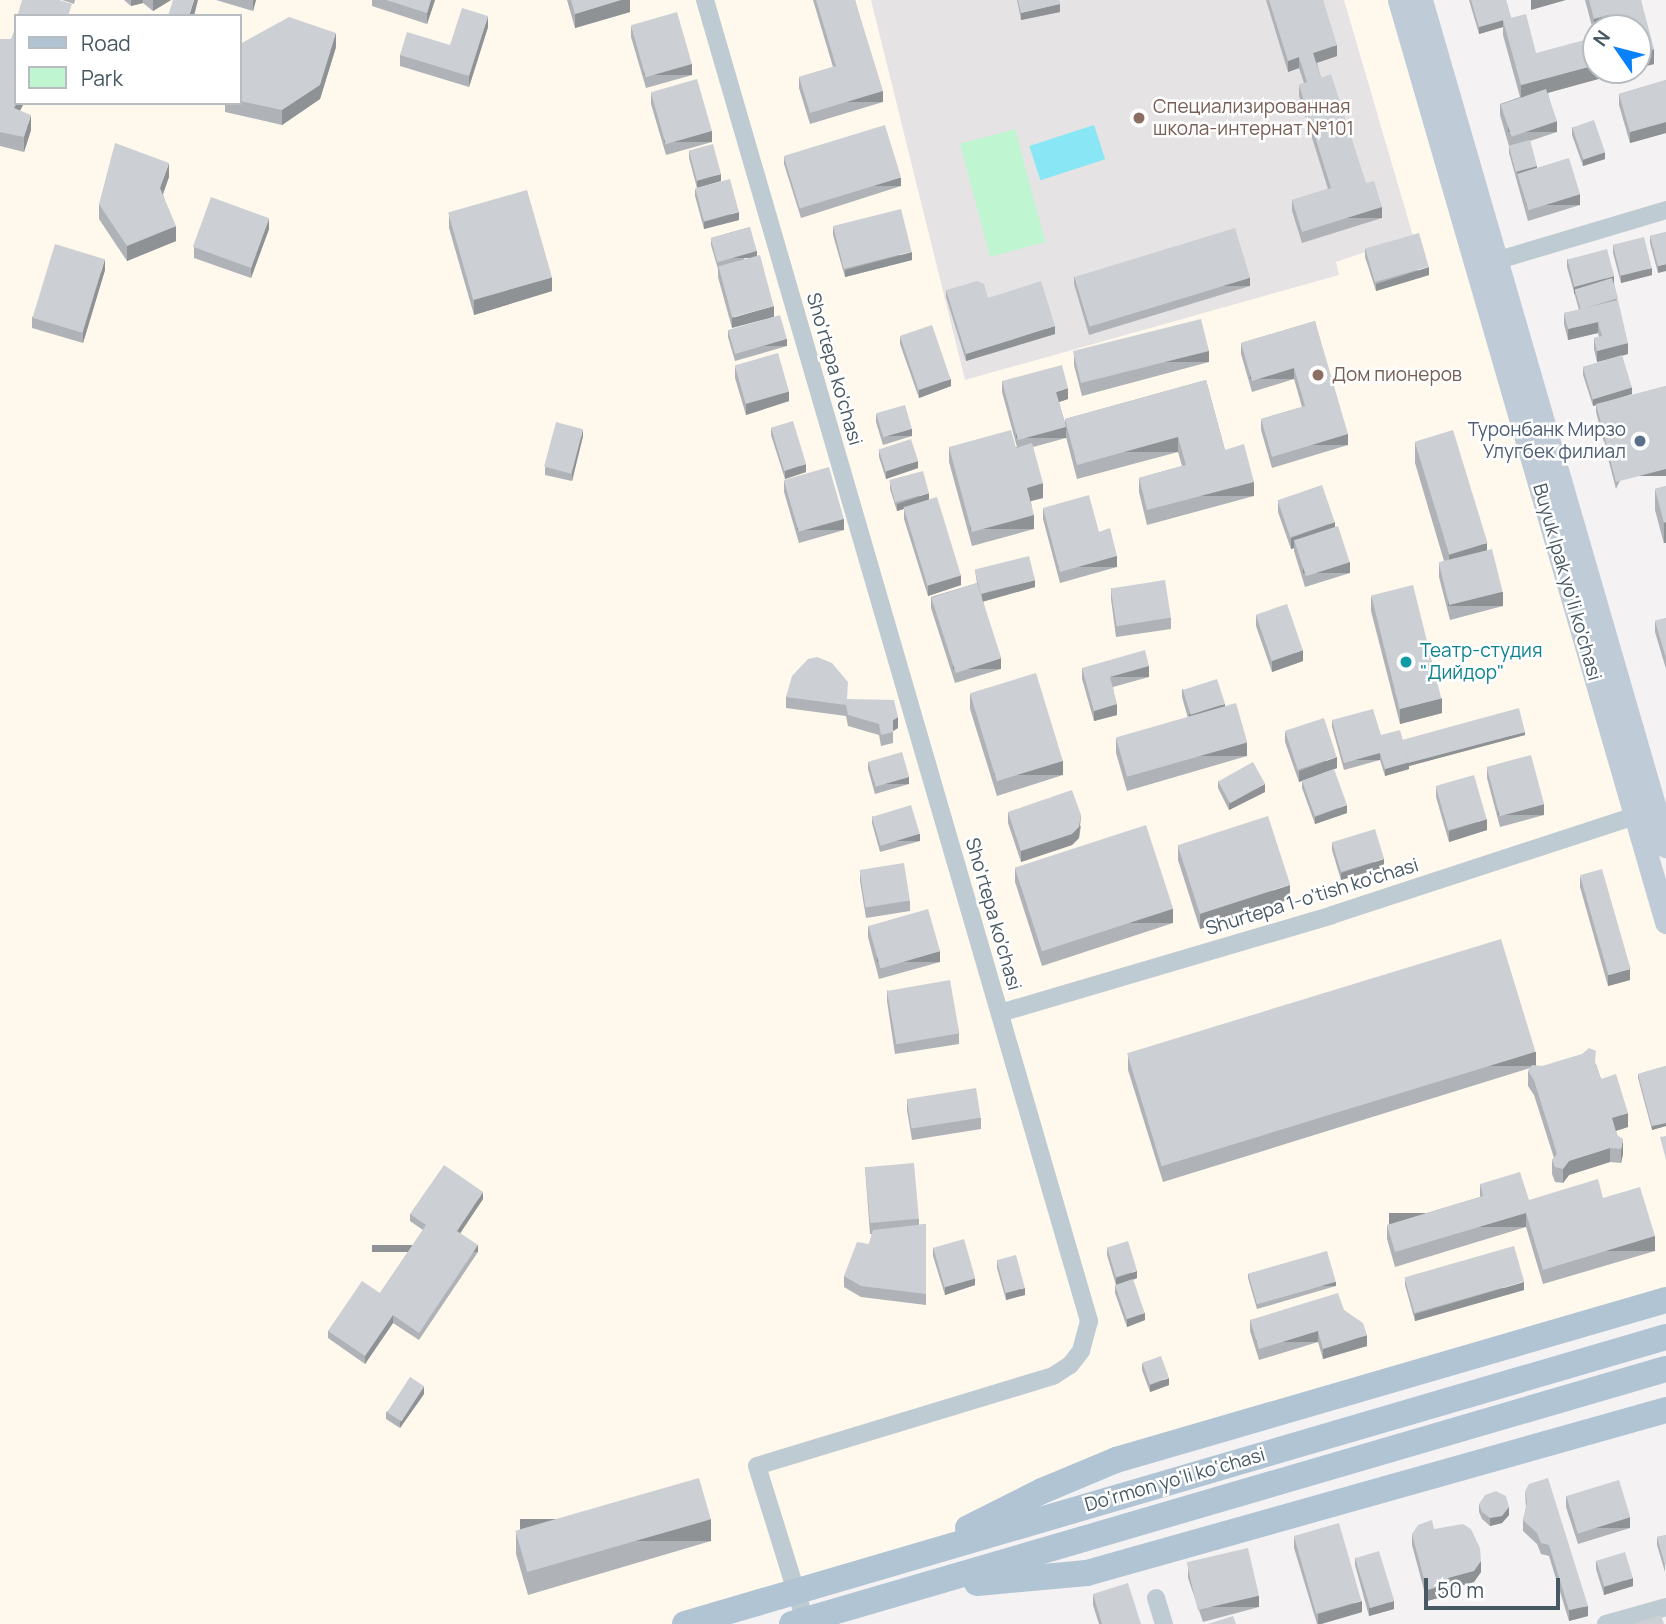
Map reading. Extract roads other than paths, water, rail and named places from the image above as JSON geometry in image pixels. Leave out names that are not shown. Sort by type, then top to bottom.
[{"type":"main road","name":"Buyuk Ipak yo'li ko'chasi","points":[[1399,0],[1486,264],[1654,825],[1666,922]]},
{"type":"main road","name":"Buyuk Ipak yo'li ko'chasi","points":[[1421,0],[1486,264]]},
{"type":"main road","points":[[903,1560],[1042,1491],[1116,1460],[1666,1300]]},
{"type":"main road","name":"Do‘rmon yo‘li ko‘chasi","points":[[685,1624],[1666,1337]]},
{"type":"main road","name":"Do‘rmon yo‘li ko‘chasi","points":[[799,1622],[1666,1370]]},
{"type":"main road","points":[[912,1589],[1087,1573],[1666,1410]]},
{"type":"street","name":"Sho'rtepa ko'chasi","points":[[705,0],[1088,1309],[1085,1342],[1070,1365],[1053,1376],[758,1466],[796,1592],[799,1622]]},
{"type":"street","points":[[1486,264],[1666,210]]},
{"type":"street","name":"Shurtepa 1-o'tish ko'chasi","points":[[1000,1013],[1332,915],[1654,825]]},
{"type":"street","points":[[1156,1598],[1164,1624]]},
{"type":"street","points":[[1606,1624],[1666,1606]]},
{"type":"water","points":[[1094,125],[1105,159],[1040,180],[1029,146]]},
{"type":"place","name":"Специализированная школа-интернат №101","points":[[1139,118]]},
{"type":"place","name":"Дом пионеров","points":[[1318,375]]},
{"type":"place","name":"Туронбанк Мирзо Улугбек филиал","points":[[1640,441]]},
{"type":"place","name":"Театр-студия \"Дийдор\"","points":[[1406,662]]}]
